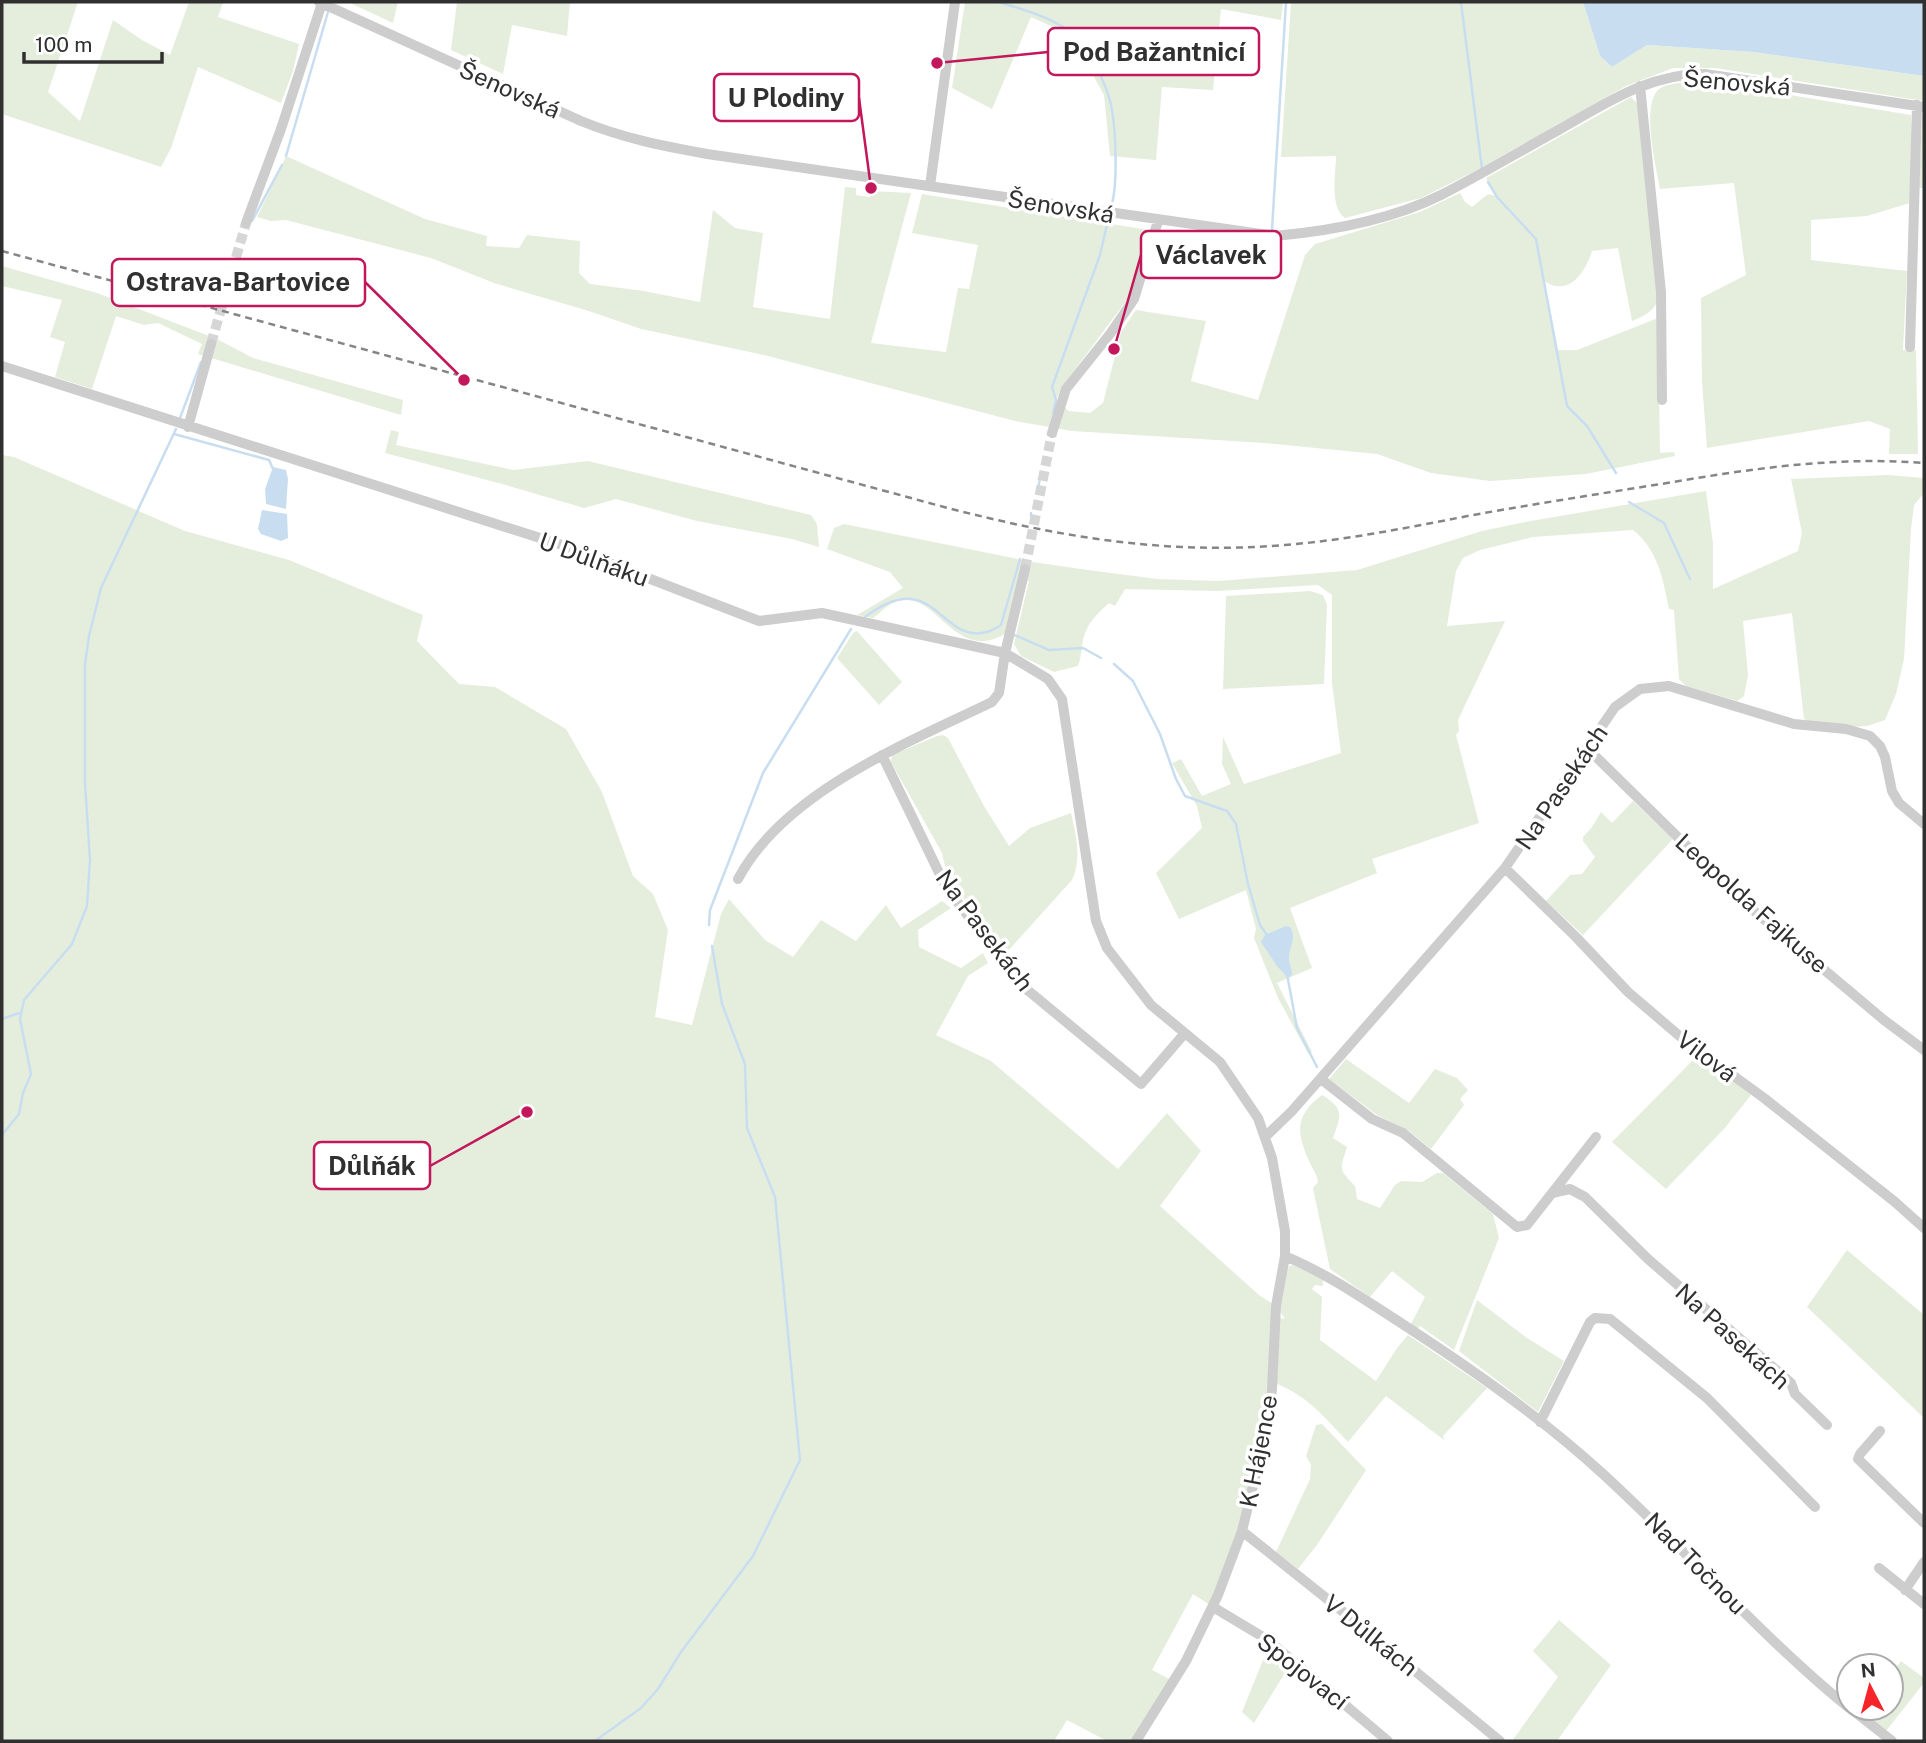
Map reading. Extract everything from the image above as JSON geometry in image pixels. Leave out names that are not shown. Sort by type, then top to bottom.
[{"type":"street","points":[[246,223],[281,129],[321,2]]},
{"type":"street","name":"Šenovská","points":[[321,2],[619,136],[707,154],[1275,236],[1300,234],[1412,208],[1439,196],[1640,86],[1670,76],[1705,74],[1920,106]]},
{"type":"street","points":[[930,186],[955,2]]},
{"type":"street","points":[[1640,86],[1661,292],[1662,400]]},
{"type":"street","points":[[1910,347],[1920,106]]},
{"type":"street","points":[[1052,433],[1066,389],[1134,299],[1158,221]]},
{"type":"street","points":[[188,427],[211,345]]},
{"type":"street","name":"U Důlňáku","points":[[2,366],[565,546],[759,621],[822,613],[1005,653]]},
{"type":"street","points":[[738,879],[747,862],[786,821],[833,783],[882,755],[992,702],[999,693],[1005,653],[1025,569]]},
{"type":"street","points":[[1005,653],[1048,679],[1062,699],[1096,921],[1107,948],[1150,1005],[1220,1062],[1258,1118],[1265,1137]]},
{"type":"street","name":"Na Pasekách","points":[[1265,1137],[1321,1079],[1505,868],[1615,707],[1640,689],[1669,686],[1794,724],[1870,736],[1880,746],[1896,797],[1905,809],[1924,824]]},
{"type":"street","name":"Leopolda Fajkuse","points":[[1587,748],[1747,905],[1884,1020],[1924,1050]]},
{"type":"street","name":"Na Pasekách","points":[[882,755],[946,887],[1019,983],[1141,1084],[1185,1033]]},
{"type":"street","name":"Vilová","points":[[1505,868],[1637,1000],[1924,1227]]},
{"type":"street","points":[[1321,1079],[1372,1119],[1404,1133],[1517,1227],[1527,1225],[1596,1137]]},
{"type":"street","name":"K Hájence","points":[[1136,1741],[1186,1661],[1213,1607],[1242,1531],[1266,1433],[1272,1389],[1276,1306],[1285,1256],[1282,1206],[1265,1137]]},
{"type":"street","points":[[1571,1169],[1570,1177],[1577,1192]]},
{"type":"street","points":[[1552,1194],[1563,1190],[1577,1192]]},
{"type":"street","name":"Na Pasekách","points":[[1577,1192],[1648,1259],[1791,1383],[1795,1394],[1827,1425]]},
{"type":"street","name":"Nad Točnou","points":[[1285,1256],[1311,1267],[1355,1292],[1450,1355],[1540,1422],[1600,1471],[1835,1695]]},
{"type":"street","points":[[1540,1422],[1590,1322],[1595,1318],[1610,1319],[1707,1398],[1815,1507]]},
{"type":"street","points":[[1880,1431],[1858,1459],[1924,1524]]},
{"type":"street","name":"V Důlkách","points":[[1242,1531],[1500,1741]]},
{"type":"street","points":[[1905,1590],[1924,1562]]},
{"type":"street","points":[[1879,1568],[1924,1604]]},
{"type":"street","name":"Spojovací","points":[[1213,1607],[1268,1640],[1388,1741]]},
{"type":"street","name":"Nad Točnou","points":[[1867,1722],[1892,1741]]},
{"type":"green space","points":[[2,2],[78,2],[48,92],[80,121],[113,20],[170,55],[189,2],[223,2],[218,17],[299,44],[293,71],[281,103],[198,67],[171,148],[161,167],[2,114]]},
{"type":"green space","points":[[348,2],[398,2],[393,23]]},
{"type":"green space","points":[[457,2],[570,2],[567,36],[512,25],[503,74],[451,50]]},
{"type":"green space","points":[[965,2],[1283,2],[1281,20],[1221,9],[1213,90],[1162,87],[1156,160],[1110,156],[1104,95],[1076,44],[1066,33],[1031,17],[992,109],[952,88]]},
{"type":"green space","points":[[1291,2],[1583,2],[1600,56],[1612,67],[1647,45],[1753,52],[1924,76],[1924,101],[1715,68],[1673,68],[1626,86],[1475,171],[1421,198],[1345,218],[1340,213],[1335,198],[1336,156],[1281,157]]},
{"type":"green space","points":[[1683,82],[1717,83],[1911,115],[1913,202],[1867,216],[1811,220],[1811,260],[1907,271],[1903,350],[1916,350],[1918,454],[1889,454],[1890,429],[1869,421],[1707,448],[1702,382],[1701,298],[1746,275],[1734,183],[1660,189],[1651,138],[1653,100],[1662,87]]},
{"type":"green space","points":[[1631,97],[1638,104],[1658,300],[1648,313],[1632,321],[1618,248],[1592,251],[1580,275],[1569,284],[1556,286],[1545,282],[1558,350],[1577,350],[1658,318],[1660,453],[1674,452],[1675,456],[1586,474],[1490,481],[1431,473],[1377,454],[1264,443],[1072,431],[1015,421],[764,355],[641,329],[494,283],[431,258],[286,220],[271,221],[257,217],[286,156],[425,219],[487,236],[486,246],[519,248],[527,235],[580,241],[579,273],[590,284],[700,302],[713,210],[735,228],[763,233],[753,307],[830,319],[845,187],[856,188],[856,195],[870,197],[871,191],[911,193],[871,343],[946,352],[958,288],[969,289],[978,245],[912,233],[922,194],[1149,230],[1129,297],[1062,387],[1056,400],[1069,411],[1090,413],[1103,403],[1121,332],[1136,310],[1206,321],[1191,381],[1258,400],[1305,255],[1315,244],[1420,212],[1460,193],[1472,207],[1488,194],[1496,196],[1486,178]]},
{"type":"green space","points":[[1922,115],[1924,188],[1919,188]]},
{"type":"green space","points":[[2,266],[97,293],[217,339],[253,358],[403,400],[401,415],[198,354],[202,344],[158,323],[144,325],[116,316],[92,389],[55,377],[65,342],[50,337],[62,300],[2,286]]},
{"type":"green space","points":[[391,430],[399,432],[396,445],[513,470],[588,461],[811,515],[817,524],[819,547],[792,539],[697,521],[616,499],[584,508],[385,453]]},
{"type":"green space","points":[[2,455],[14,457],[185,531],[289,560],[423,615],[417,641],[459,684],[495,687],[566,729],[602,792],[633,876],[653,894],[668,930],[655,1017],[692,1025],[721,914],[729,899],[765,940],[793,957],[821,920],[856,941],[886,905],[901,928],[942,901],[951,908],[918,930],[919,947],[961,968],[983,953],[988,963],[968,976],[936,1035],[991,1061],[1118,1169],[1167,1113],[1201,1151],[1160,1206],[1259,1295],[1276,1306],[1258,1468],[1213,1607],[1193,1594],[1152,1670],[1173,1681],[1136,1741],[1107,1741],[1067,1720],[1054,1741],[2,1741]]},
{"type":"green space","points":[[1889,475],[1924,478],[1924,493],[1914,505],[1904,659],[1896,694],[1885,720],[1867,726],[1809,722],[1804,719],[1792,613],[1743,621],[1748,675],[1744,696],[1737,701],[1686,686],[1679,679],[1674,610],[1669,609],[1662,576],[1654,556],[1633,530],[1533,537],[1480,550],[1463,558],[1456,571],[1447,626],[1505,621],[1458,720],[1459,731],[1456,735],[1479,823],[1372,859],[1377,873],[1290,908],[1312,968],[1277,983],[1312,1052],[1309,1055],[1278,998],[1254,938],[1256,929],[1246,890],[1179,919],[1156,873],[1202,828],[1197,806],[1172,763],[1181,759],[1202,796],[1231,784],[1222,764],[1223,737],[1244,784],[1341,753],[1332,683],[1332,595],[1318,585],[1217,591],[1125,589],[1115,606],[1109,603],[1088,626],[1078,666],[1054,672],[1021,656],[1014,644],[1029,581],[1019,578],[1008,632],[988,640],[972,640],[958,633],[920,603],[907,600],[891,604],[873,618],[857,615],[903,588],[890,572],[827,549],[834,528],[844,524],[1033,562],[1157,579],[1218,581],[1357,570],[1482,531],[1706,491],[1713,543],[1713,589],[1798,551],[1802,533],[1791,479]]},
{"type":"green space","points":[[1310,591],[1323,595],[1327,605],[1324,684],[1223,689],[1226,596]]},
{"type":"green space","points":[[857,631],[902,682],[879,705],[837,658]]},
{"type":"green space","points":[[943,735],[948,738],[1009,846],[1030,828],[1071,813],[1077,855],[1072,880],[1006,953],[1001,951],[959,892],[945,866],[942,853],[891,762],[892,755]]},
{"type":"green space","points":[[1633,801],[1673,839],[1583,935],[1546,901],[1570,875],[1582,874],[1595,857],[1583,837],[1601,812],[1612,823]]},
{"type":"green space","points":[[1699,1054],[1717,1068],[1716,1073],[1720,1071],[1751,1095],[1724,1129],[1666,1189],[1612,1142]]},
{"type":"green space","points":[[1346,1059],[1409,1103],[1435,1069],[1457,1078],[1468,1090],[1460,1099],[1464,1105],[1431,1149],[1409,1131],[1377,1115],[1329,1079]]},
{"type":"green space","points":[[1322,1095],[1338,1109],[1339,1118],[1333,1138],[1347,1147],[1342,1169],[1355,1186],[1357,1199],[1380,1208],[1395,1185],[1401,1181],[1422,1182],[1437,1173],[1443,1173],[1493,1214],[1499,1238],[1454,1350],[1420,1326],[1417,1329],[1411,1324],[1425,1297],[1392,1271],[1370,1297],[1330,1269],[1313,1188],[1318,1182],[1300,1133],[1307,1110]]},
{"type":"green space","points":[[1847,1250],[1924,1315],[1924,1418],[1807,1307]]},
{"type":"green space","points":[[1293,1265],[1323,1277],[1323,1286],[1315,1285],[1312,1289],[1322,1297],[1320,1340],[1376,1381],[1408,1335],[1487,1388],[1443,1436],[1444,1440],[1386,1396],[1348,1442],[1306,1401],[1275,1383],[1280,1318],[1285,1319],[1281,1307],[1287,1271],[1289,1266]]},
{"type":"green space","points":[[1477,1300],[1527,1338],[1564,1361],[1538,1412],[1459,1351]]},
{"type":"green space","points":[[1322,1424],[1366,1470],[1298,1569],[1276,1552],[1310,1479],[1311,1465],[1306,1456],[1316,1425]]},
{"type":"green space","points":[[1559,1620],[1611,1665],[1557,1741],[1512,1741],[1558,1677],[1533,1651]]},
{"type":"green space","points":[[1269,1645],[1296,1668],[1287,1670],[1254,1723],[1242,1712]]},
{"type":"green space","points":[[1905,1664],[1924,1678],[1924,1683],[1905,1707]]},
{"type":"green space","points":[[1875,1722],[1893,1722],[1886,1731]]},
{"type":"water","points":[[1583,2],[1924,2],[1924,76],[1753,52],[1647,45],[1612,67],[1600,56]]},
{"type":"water","points":[[273,467],[286,470],[286,509],[266,504],[265,489]]},
{"type":"water","points":[[262,510],[287,514],[288,538],[281,541],[261,534],[258,529]]},
{"type":"water","points":[[1286,926],[1290,927],[1293,935],[1289,957],[1292,975],[1288,978],[1261,942],[1265,935]]},
{"type":"waterway","points":[[999,2],[1053,21],[1069,31],[1082,44],[1094,63],[1108,93],[1114,123],[1116,167],[1112,204]]},
{"type":"waterway","points":[[1272,229],[1286,2]]},
{"type":"waterway","points":[[1461,2],[1482,169]]},
{"type":"waterway","points":[[286,156],[328,12]]},
{"type":"waterway","points":[[252,221],[282,165]]},
{"type":"waterway","points":[[1488,182],[1497,197],[1536,239],[1567,406],[1587,426],[1616,473]]},
{"type":"waterway","points":[[1053,413],[1056,400],[1052,387],[1100,255],[1108,220]]},
{"type":"waterway","points":[[229,278],[234,261]]},
{"type":"waterway","points":[[208,343],[210,335]]},
{"type":"waterway","points":[[180,418],[201,362]]},
{"type":"waterway","points":[[2,1135],[19,1114],[23,1093],[31,1074],[20,1019],[24,1000],[72,944],[87,906],[90,860],[85,783],[85,664],[89,636],[101,588],[176,429]]},
{"type":"waterway","points":[[174,434],[269,460],[273,469]]},
{"type":"waterway","name":"U Důlňáku","points":[[1038,489],[1040,478]]},
{"type":"waterway","points":[[1629,502],[1664,523],[1690,579]]},
{"type":"waterway","points":[[865,617],[889,603],[907,599],[922,602],[958,628],[971,633],[989,631],[1001,625],[1020,559]]},
{"type":"waterway","points":[[709,925],[710,910],[763,773],[851,629]]},
{"type":"waterway","points":[[1012,634],[1049,650],[1083,648],[1101,658]]},
{"type":"waterway","points":[[1114,664],[1133,681],[1160,734],[1185,796],[1227,811],[1236,824],[1248,884],[1260,925],[1267,935]]},
{"type":"waterway","points":[[595,1741],[641,1708],[658,1689],[681,1652],[753,1556],[800,1460],[775,1197],[747,1128],[745,1064],[722,1004],[712,946]]},
{"type":"waterway","points":[[1287,974],[1297,1028],[1317,1067]]},
{"type":"waterway","points":[[2,1019],[19,1013]]},
{"type":"tunnel","points":[[211,344],[246,223]]},
{"type":"tunnel","points":[[1025,569],[1052,433]]},
{"type":"railway","points":[[2,251],[944,507],[1029,527],[1113,541],[1197,548],[1309,543],[1759,469],[1858,461],[1924,463]]},
{"type":"place","name":"Pod Bažantnicí","points":[[937,63]]},
{"type":"place","name":"U Plodiny","points":[[871,188]]},
{"type":"place","name":"Václavek","points":[[1114,349]]},
{"type":"place","name":"Ostrava-Bartovice","points":[[464,380]]},
{"type":"place","name":"Důlňák","points":[[527,1112]]}]
